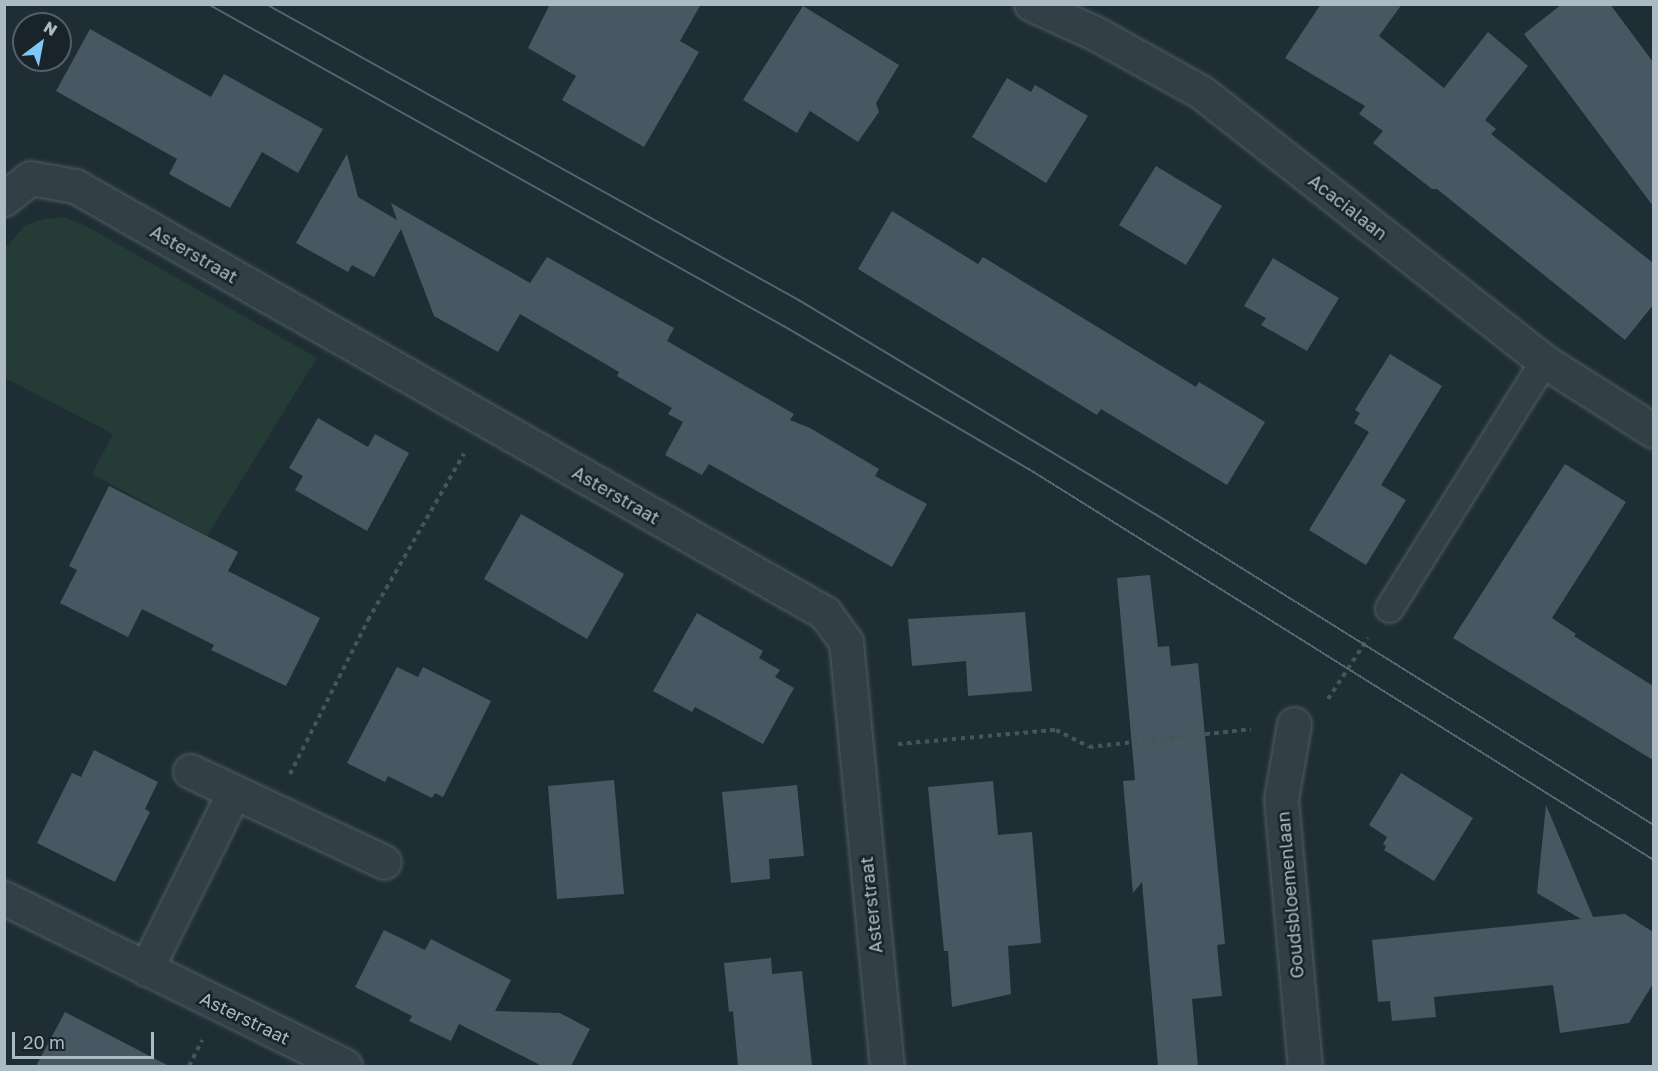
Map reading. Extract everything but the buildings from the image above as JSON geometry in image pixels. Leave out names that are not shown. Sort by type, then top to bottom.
[{"type":"street","name":"Acacialaan","points":[[1031,4],[1095,33],[1201,92],[1544,361],[1653,431]]},
{"type":"street","name":"Asterstraat","points":[[4,199],[30,178],[75,186],[825,614],[846,642],[887,1066]]},
{"type":"street","name":"Goudsbloemenlaan","points":[[1294,724],[1281,800],[1305,1066]]},
{"type":"street","points":[[190,771],[384,862]]},
{"type":"street","points":[[146,969],[234,792]]},
{"type":"street","name":"Asterstraat","points":[[4,898],[345,1066]]},
{"type":"lane","points":[[1389,608],[1544,361]]},
{"type":"path","points":[[272,809],[368,620],[484,419]]},
{"type":"path","points":[[856,747],[1056,730],[1089,747],[1294,724],[1333,695],[1389,608]]},
{"type":"green space","points":[[64,217],[86,226],[317,358],[207,536],[92,474],[113,434],[5,378],[5,248],[26,225],[44,219]]},
{"type":"tram line","points":[[208,4],[784,326],[1029,469],[1654,860]]},
{"type":"tram line","points":[[266,4],[799,300],[1168,522],[1654,825]]}]
